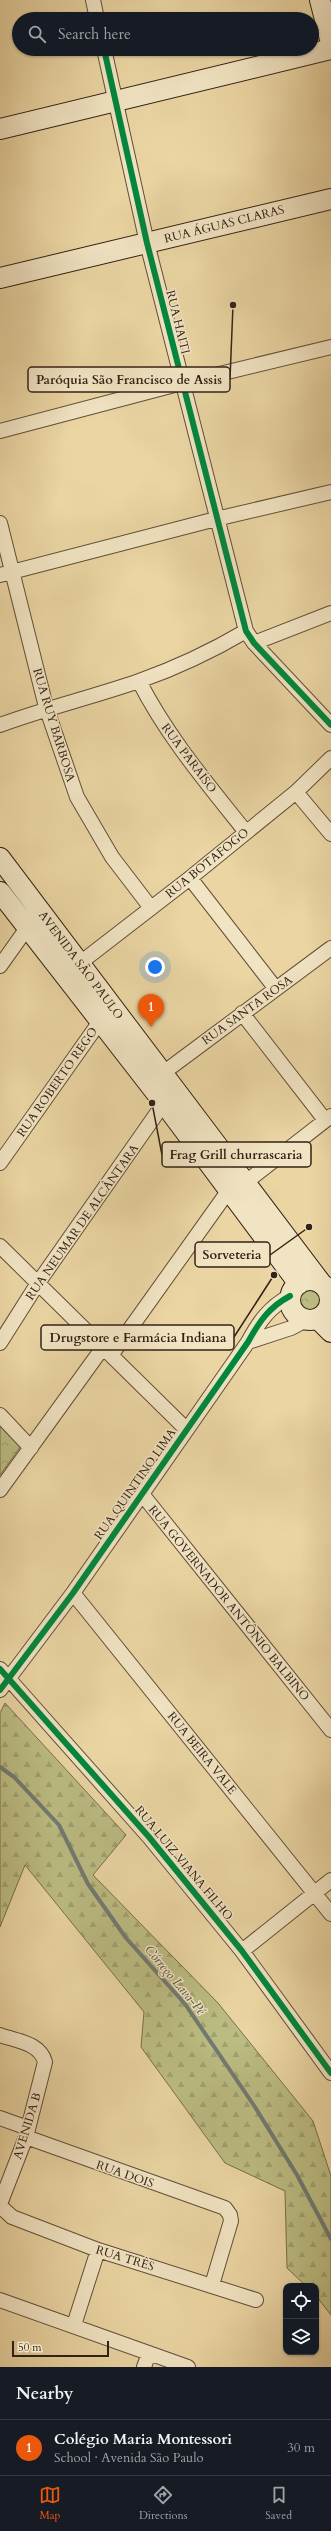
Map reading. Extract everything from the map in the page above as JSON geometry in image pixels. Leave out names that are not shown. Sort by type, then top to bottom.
[{"type":"main road","points":[[320,0],[331,43]]},
{"type":"main road","points":[[319,52],[331,49]]},
{"type":"main road","points":[[0,129],[303,56]]},
{"type":"main road","name":"RUA ÁGUAS CLARAS","points":[[0,278],[331,199]]},
{"type":"main road","name":"AVENIDA SÃO PAULO","points":[[0,858],[163,1073],[238,1186],[295,1290],[293,1311],[318,1324]]},
{"type":"main road","name":"AVENIDA SÃO PAULO","points":[[0,892],[164,1103],[327,1288]]},
{"type":"main road","points":[[295,1290],[308,1280],[327,1288],[330,1306],[318,1324]]},
{"type":"street","points":[[93,0],[96,12]]},
{"type":"street","name":"RUA HAITI","points":[[106,56],[147,243],[246,631],[254,643],[331,725]]},
{"type":"street","points":[[0,430],[182,383],[331,347]]},
{"type":"street","points":[[6,573],[216,518],[331,492]]},
{"type":"street","name":"RUA RUY BARBOSA","points":[[0,523],[6,573],[63,759],[88,818],[112,857],[151,908]]},
{"type":"street","points":[[254,643],[331,613]]},
{"type":"street","points":[[0,725],[46,707],[139,681],[211,652],[246,631]]},
{"type":"street","name":"RUA PARAÍSO","points":[[139,681],[161,722],[177,746],[245,831]]},
{"type":"street","name":"RUA BOTAFOGO","points":[[80,963],[190,878],[245,831],[296,792],[331,758]]},
{"type":"street","points":[[296,792],[331,834]]},
{"type":"street","points":[[190,878],[276,989]]},
{"type":"street","points":[[0,966],[27,928]]},
{"type":"street","name":"RUA SANTA ROSA","points":[[163,1073],[331,948]]},
{"type":"street","points":[[0,1490],[31,1448],[238,1186],[328,1118],[242,1013]]},
{"type":"street","name":"RUA ROBERTO REGO","points":[[0,1162],[101,1020]]},
{"type":"street","name":"RUA NEUMAR DE ALCÂNTARA","points":[[0,1343],[38,1283],[164,1103]]},
{"type":"street","points":[[0,1246],[108,1350],[186,1429]]},
{"type":"street","name":"RUA QUINTINO LIMA","points":[[0,1690],[4,1673],[73,1593],[248,1342],[266,1313],[295,1290]]},
{"type":"street","points":[[248,1342],[291,1328],[318,1324]]},
{"type":"street","points":[[0,1415],[31,1448]]},
{"type":"street","name":"RUA GOVERNADOR ANTÔNIO BALBINO","points":[[142,1494],[331,1730]]},
{"type":"street","name":"RUA BEIRA VALE","points":[[73,1593],[331,1914]]},
{"type":"street","name":"RUA LUIZ VIANA FILHO","points":[[4,1673],[149,1837],[242,1951],[331,2073]]},
{"type":"street","points":[[242,1951],[331,1880]]},
{"type":"street","name":"AVENIDA B","points":[[0,2035],[37,2048],[43,2054],[45,2062],[27,2132],[0,2205]]},
{"type":"street","name":"RUA DOIS","points":[[0,2118],[27,2132],[225,2208],[232,2221],[212,2285]]},
{"type":"street","name":"RUA TRÊS","points":[[0,2205],[12,2217],[98,2250],[256,2300]]},
{"type":"street","points":[[74,2325],[98,2250]]},
{"type":"street","points":[[0,2300],[74,2325],[188,2367]]},
{"type":"street","points":[[144,2367],[149,2353]]},
{"type":"green space","points":[[314,1283],[323,1288],[327,1293],[327,1307],[323,1312],[318,1316],[308,1317],[304,1316],[295,1307],[294,1297],[295,1293],[304,1284]]},
{"type":"green space","points":[[0,1425],[21,1446],[0,1475]]},
{"type":"green space","points":[[5,1703],[126,1835],[93,1875],[218,2003],[313,2121],[331,2176],[331,2315],[319,2300],[319,2283],[303,2283],[287,2268],[285,2191],[225,2163],[141,2047],[144,2012],[25,1865],[0,1927],[0,1713]]},
{"type":"waterway","name":"Córrego Lava-Pé","points":[[0,1767],[14,1777],[59,1825],[88,1884],[126,1938],[185,2004],[255,2107],[297,2175],[331,2239]]},
{"type":"cycle path","points":[[106,56],[147,243],[246,631],[254,643],[331,725]]},
{"type":"cycle path","points":[[0,1690],[73,1593],[248,1342],[256,1328],[270,1310],[290,1296]]},
{"type":"cycle path","points":[[0,1669],[149,1837],[242,1951],[331,2073]]},
{"type":"place","name":"Paróquia São Francisco de Assis","points":[[233,305]]},
{"type":"place","name":"Colégio Maria Montessori","points":[[151,1027]]},
{"type":"place","name":"Frag Grill churrascaria","points":[[152,1103]]},
{"type":"place","name":"Sorveteria","points":[[309,1227]]},
{"type":"place","name":"Drugstore e Farmácia Indiana","points":[[274,1275]]}]
